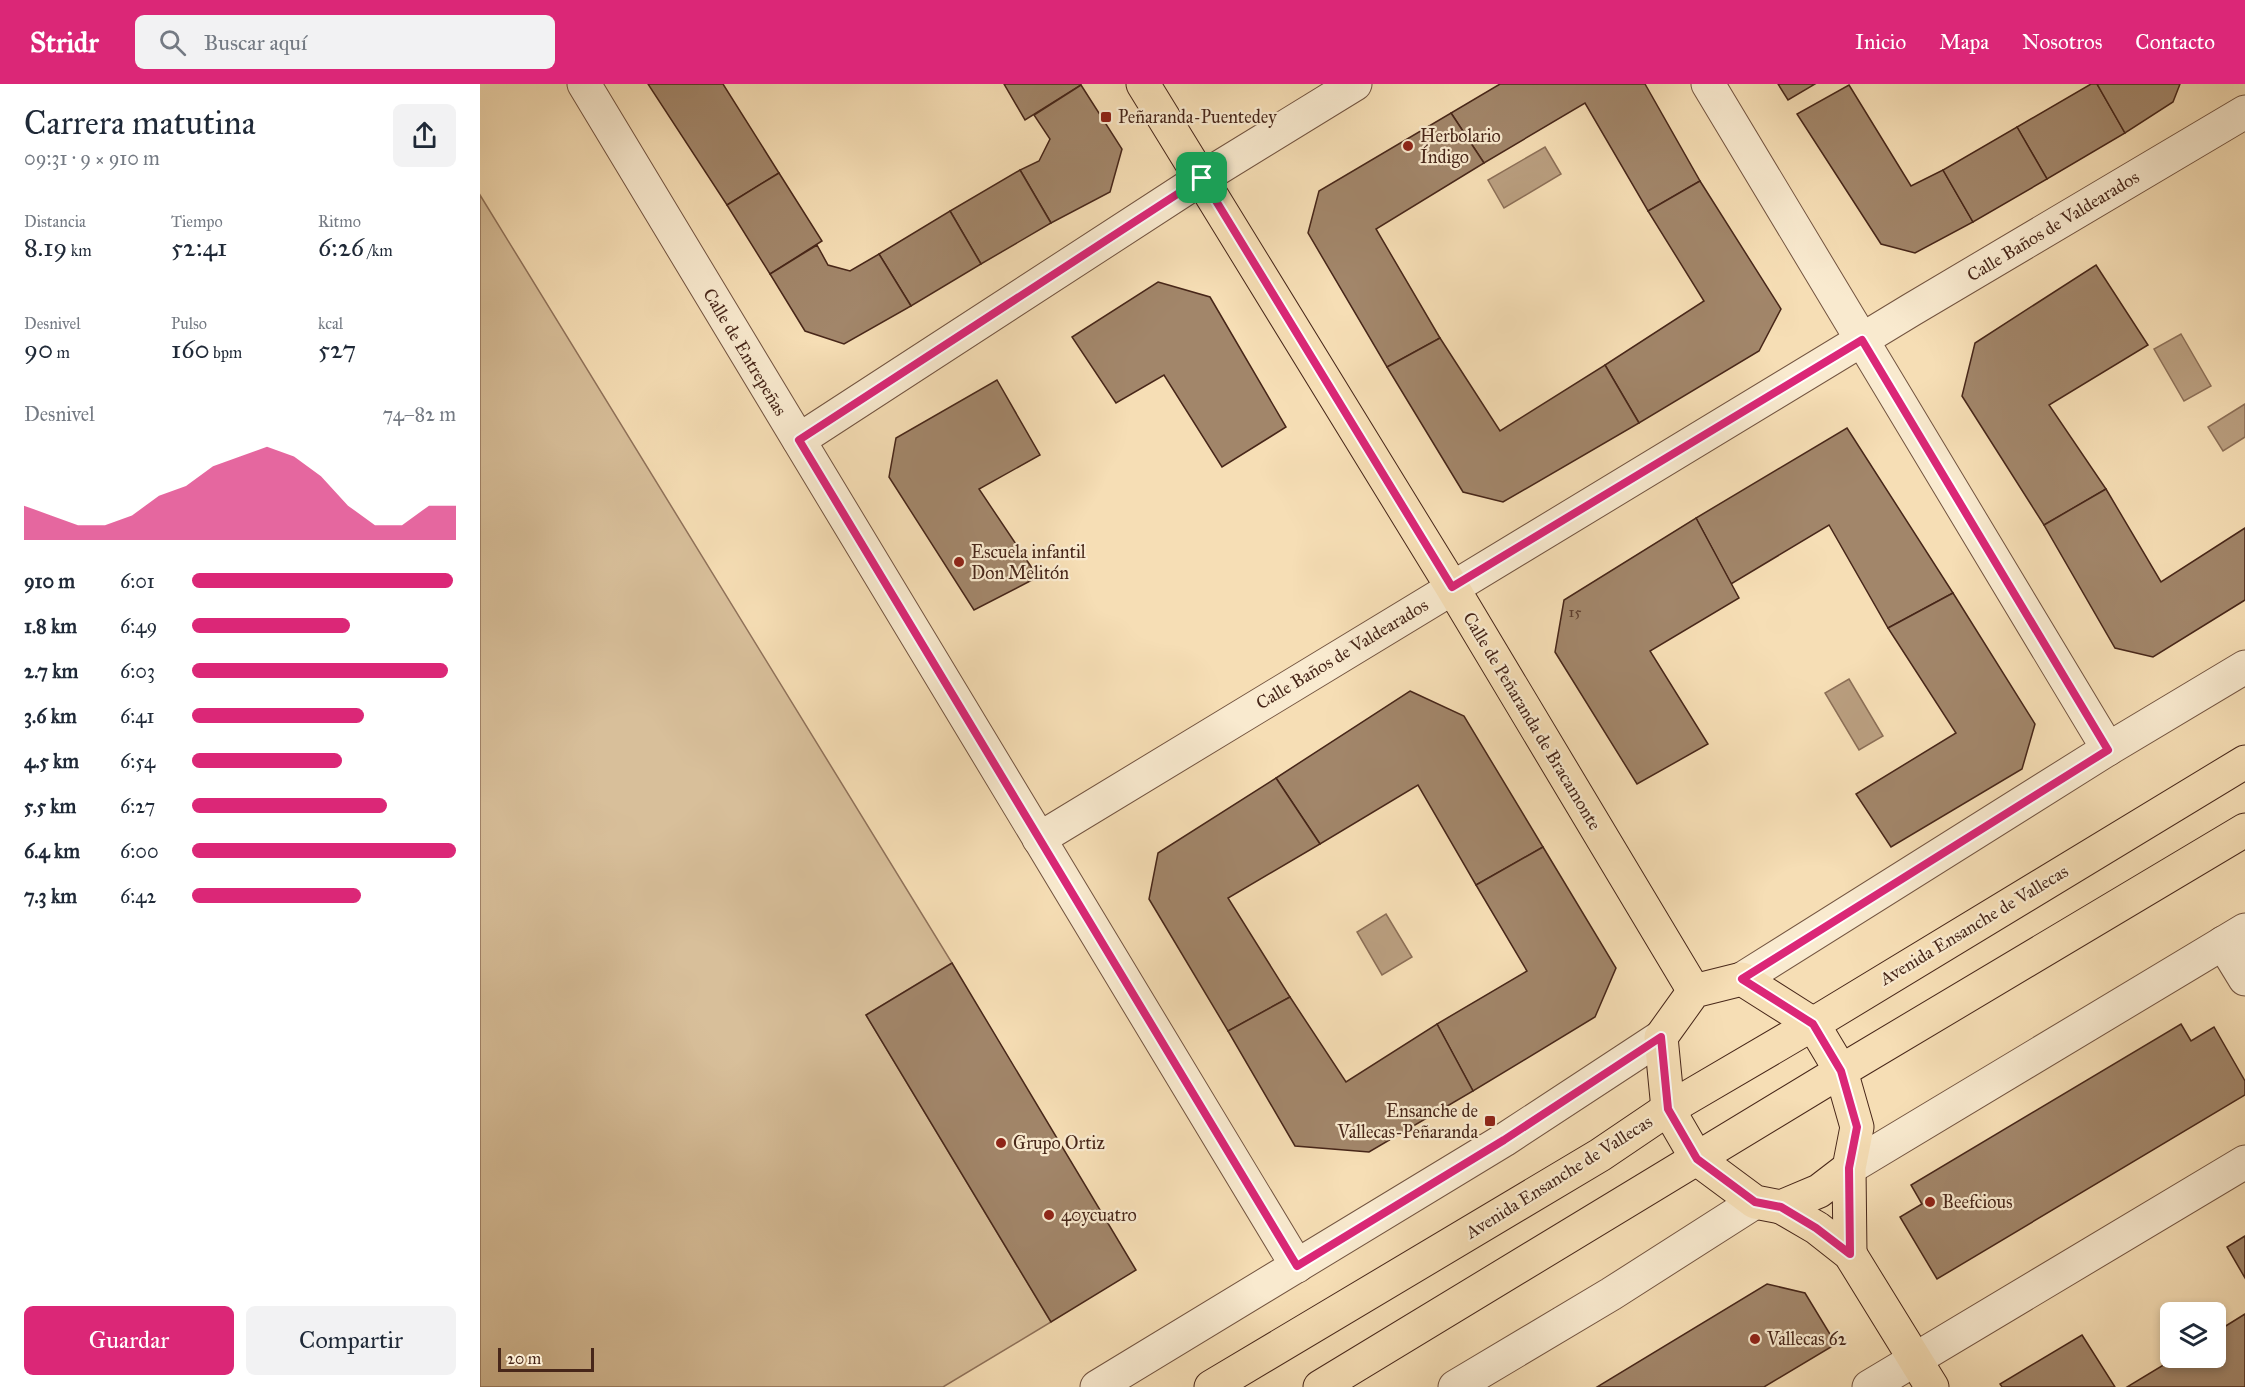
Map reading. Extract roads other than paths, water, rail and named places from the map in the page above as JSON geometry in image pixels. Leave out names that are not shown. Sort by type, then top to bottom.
[{"type":"main road","name":"Calle de Peñaranda de Bracamonte","points":[[1143,84],[1452,587],[1694,991]]},
{"type":"main road","name":"Avenida Ensanche de Vallecas","points":[[1211,1387],[1600,1155],[1668,1109],[1813,1024],[2245,762]]},
{"type":"main road","points":[[1320,1387],[1841,1071],[2245,830]]},
{"type":"main road","points":[[1850,1254],[1849,1168],[1857,1127],[1841,1071],[1813,1024],[1742,979],[1694,991],[1661,1037],[1668,1109],[1697,1159],[1768,1205],[1816,1228],[1850,1254],[1932,1387]]},
{"type":"main road","points":[[1768,1205],[1819,1191],[1849,1168]]},
{"type":"street","name":"Calle de Entrepeñas","points":[[584,84],[1297,1266]]},
{"type":"street","points":[[799,440],[1202,178],[1355,84]]},
{"type":"street","points":[[1708,84],[2108,750]]},
{"type":"street","name":"Calle Baños de Valdearados","points":[[1039,839],[1911,310],[2245,112]]},
{"type":"street","points":[[1742,979],[2245,667]]},
{"type":"street","points":[[1849,1168],[2234,936],[2245,979]]},
{"type":"street","points":[[1097,1387],[1513,1134],[1661,1037]]},
{"type":"street","points":[[1869,1387],[2245,1162]]},
{"type":"street","points":[[1455,1387],[1611,1294],[1768,1205]]},
{"type":"place","name":"Peñaranda-Puentedey","points":[[1106,117]]},
{"type":"place","name":"Herbolario Índigo","points":[[1408,146]]},
{"type":"place","name":"Escuela infantil Don Melitón","points":[[959,562]]},
{"type":"place","name":"Ensanche de Vallecas-Peñaranda","points":[[1490,1121]]},
{"type":"place","name":"Grupo Ortiz","points":[[1001,1143]]},
{"type":"place","name":"Beefcious","points":[[1930,1202]]},
{"type":"place","name":"40ycuatro","points":[[1049,1215]]},
{"type":"place","name":"Vallecas 62","points":[[1755,1339]]}]
